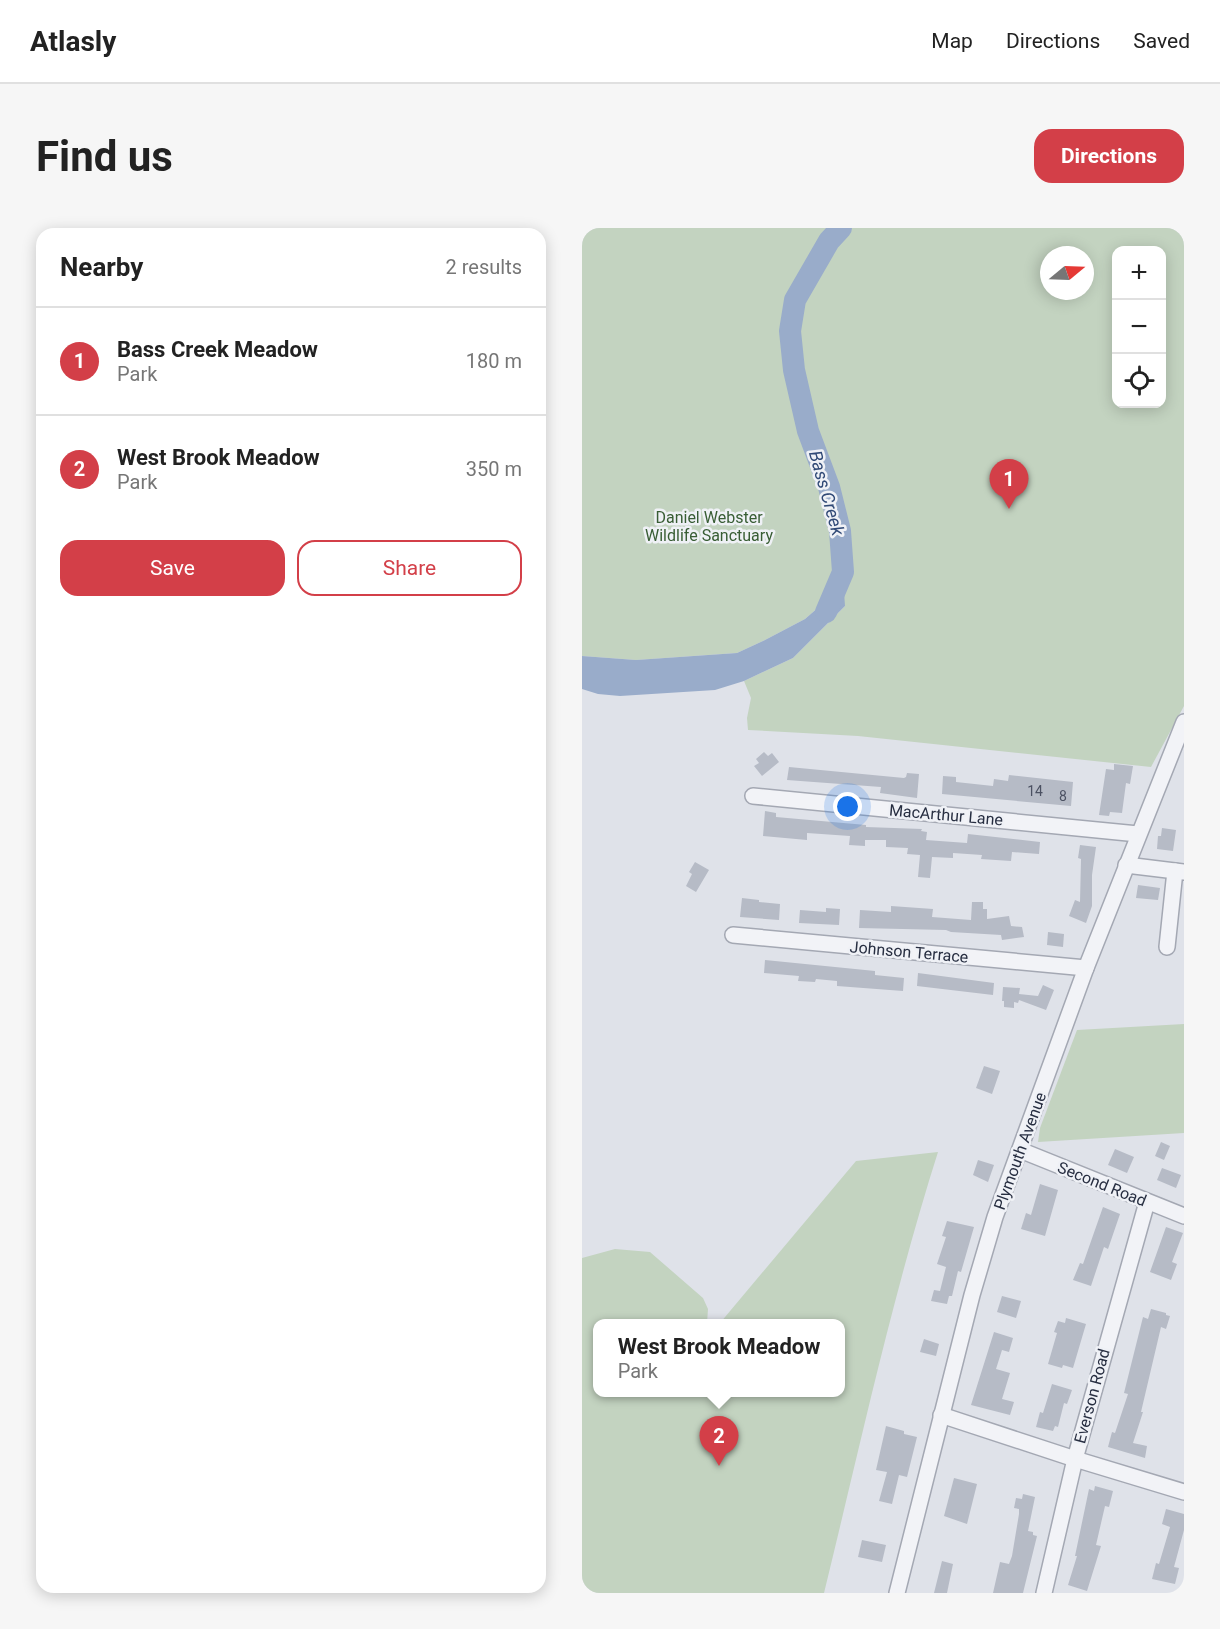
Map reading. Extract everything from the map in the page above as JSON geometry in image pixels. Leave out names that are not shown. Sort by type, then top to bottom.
[{"type":"street","name":"Plymouth Avenue","points":[[897,1593],[981,1261],[1086,968],[1184,722]]},
{"type":"street","name":"MacArthur Lane","points":[[753,796],[1138,834]]},
{"type":"street","points":[[1126,865],[1180,872],[1167,947]]},
{"type":"street","name":"Johnson Terrace","points":[[733,935],[1086,968]]},
{"type":"street","name":"Second Road","points":[[1020,1150],[1184,1216]]},
{"type":"street","name":"Everson Road","points":[[1044,1593],[1075,1459],[1147,1202]]},
{"type":"street","points":[[941,1415],[1184,1492]]},
{"type":"green space","name":"Daniel Webster Wildlife Sanctuary","points":[[582,228],[1184,228],[1184,706],[1151,767],[858,736],[748,730],[747,718],[751,698],[744,681],[793,658],[845,606],[833,582],[820,606],[805,619],[737,653],[636,660],[582,656]]},
{"type":"green space","points":[[1184,1024],[1184,1133],[1038,1142],[1040,1128],[1077,1030]]},
{"type":"green space","points":[[938,1152],[891,1316],[824,1593],[582,1593],[582,1258],[615,1249],[650,1252],[703,1298],[708,1309],[707,1319],[593,1319],[593,1397],[845,1397],[845,1319],[723,1319],[856,1161]]},
{"type":"water","points":[[833,582],[839,584],[844,592],[845,606],[793,658],[744,681],[715,690],[620,696],[598,694],[582,689],[582,656],[636,660],[737,653],[805,619],[820,606]]},
{"type":"building","points":[[764,752],[768,756],[772,753],[779,762],[762,776],[754,766],[759,763],[756,759]]},
{"type":"building","points":[[1114,764],[1133,766],[1130,784],[1126,783],[1122,813],[1110,812],[1109,816],[1099,815],[1106,769],[1114,770]]},
{"type":"building","points":[[789,767],[904,778],[907,773],[919,774],[917,798],[880,793],[881,787],[787,780]]},
{"type":"building","points":[[1009,775],[1073,782],[1071,806],[942,794],[943,776],[956,777],[956,782],[993,786],[994,779],[1008,781]]},
{"type":"building","points":[[765,811],[776,813],[776,817],[866,825],[866,827],[922,829],[921,831],[927,832],[926,840],[967,843],[968,834],[1040,842],[1039,854],[1012,852],[1011,861],[981,859],[982,855],[953,853],[953,858],[932,857],[930,878],[918,877],[920,855],[907,854],[908,848],[886,847],[886,840],[865,840],[865,846],[849,845],[850,836],[807,833],[807,840],[763,836]]},
{"type":"building","points":[[1162,828],[1176,830],[1173,851],[1157,849],[1158,836],[1161,836]]},
{"type":"building","points":[[1080,845],[1096,847],[1092,875],[1092,906],[1086,923],[1069,916],[1075,900],[1080,902],[1081,859],[1078,858]]},
{"type":"building","points":[[695,862],[709,870],[696,892],[686,886],[692,874],[689,872]]},
{"type":"building","points":[[1138,885],[1160,888],[1158,900],[1136,898]]},
{"type":"building","points":[[742,898],[780,904],[779,920],[740,917]]},
{"type":"building","points":[[972,902],[983,902],[983,909],[987,909],[987,919],[1009,916],[1011,926],[1022,927],[1024,937],[1002,940],[1001,935],[946,930],[859,928],[860,910],[891,912],[891,906],[933,909],[932,917],[971,920]]},
{"type":"building","points":[[826,908],[840,909],[839,925],[799,923],[800,910],[826,912]]},
{"type":"building","points":[[1048,932],[1064,934],[1063,947],[1047,945]]},
{"type":"building","points":[[765,960],[875,971],[875,975],[904,978],[903,991],[837,986],[837,981],[816,979],[815,982],[798,981],[799,976],[764,973]]},
{"type":"building","points":[[918,973],[994,983],[993,995],[917,986]]},
{"type":"building","points":[[1043,985],[1054,990],[1046,1010],[1019,1000],[1018,1003],[1014,1002],[1014,1008],[1004,1007],[1003,987],[1020,988],[1019,994],[1038,996]]},
{"type":"building","points":[[984,1066],[1000,1071],[992,1094],[976,1088]]},
{"type":"building","points":[[1161,1142],[1170,1146],[1164,1160],[1155,1156]]},
{"type":"building","points":[[1115,1149],[1134,1157],[1127,1173],[1108,1165]]},
{"type":"building","points":[[978,1160],[994,1165],[988,1182],[973,1175]]},
{"type":"building","points":[[1162,1168],[1181,1175],[1176,1188],[1157,1180]]},
{"type":"building","points":[[1040,1184],[1058,1190],[1045,1236],[1021,1229],[1026,1213],[1031,1215]]},
{"type":"building","points":[[1103,1207],[1120,1214],[1108,1249],[1104,1247],[1091,1286],[1073,1280],[1080,1263],[1083,1264]]},
{"type":"building","points":[[947,1221],[974,1227],[961,1272],[958,1271],[952,1296],[949,1296],[947,1304],[931,1301],[934,1290],[940,1291],[946,1267],[937,1264],[946,1237],[942,1236]]},
{"type":"building","points":[[1166,1227],[1183,1233],[1172,1262],[1177,1264],[1171,1280],[1150,1272]]},
{"type":"building","points":[[1002,1296],[1021,1301],[1016,1318],[997,1312]]},
{"type":"building","points":[[1151,1309],[1170,1316],[1166,1329],[1161,1327],[1141,1412],[1143,1412],[1133,1443],[1147,1446],[1145,1458],[1108,1447],[1128,1394],[1124,1393],[1143,1317],[1148,1319]]},
{"type":"building","points":[[1066,1318],[1086,1324],[1073,1368],[1048,1364],[1058,1321],[1065,1323]]},
{"type":"building","points":[[994,1332],[1013,1338],[1009,1352],[1002,1350],[996,1369],[1010,1373],[1002,1399],[1014,1402],[1010,1415],[971,1405]]},
{"type":"building","points":[[924,1339],[939,1344],[936,1356],[920,1352]]},
{"type":"building","points":[[1052,1384],[1072,1390],[1067,1404],[1064,1403],[1058,1427],[1055,1426],[1053,1431],[1036,1427]]},
{"type":"building","points":[[886,1426],[917,1437],[907,1477],[899,1475],[892,1504],[879,1501],[887,1472],[876,1470]]},
{"type":"building","points":[[954,1478],[977,1484],[967,1524],[944,1516]]},
{"type":"building","points":[[1095,1486],[1113,1491],[1109,1507],[1105,1506],[1096,1545],[1101,1546],[1087,1591],[1068,1585],[1077,1556],[1075,1556],[1089,1489],[1094,1491]]},
{"type":"building","points":[[1023,1494],[1035,1497],[1028,1531],[1037,1536],[1023,1593],[993,1593],[1000,1562],[1009,1564],[1012,1556],[1019,1514],[1019,1509],[1014,1508],[1016,1498],[1022,1499]]},
{"type":"building","points":[[1166,1509],[1184,1514],[1184,1530],[1174,1567],[1179,1568],[1175,1584],[1152,1579],[1170,1527],[1162,1524]]},
{"type":"building","points":[[862,1540],[886,1545],[882,1562],[858,1557]]},
{"type":"building","points":[[942,1561],[953,1564],[947,1593],[934,1593]]},
{"type":"waterway","name":"Bass Creek","points":[[826,612],[843,572],[840,531],[829,487],[808,431],[794,370],[790,331],[795,300],[829,241],[841,228]]},
{"type":"place","name":"Bass Creek Meadow","points":[[1009,509]]},
{"type":"place","name":"West Brook Meadow","points":[[719,1466]]}]
